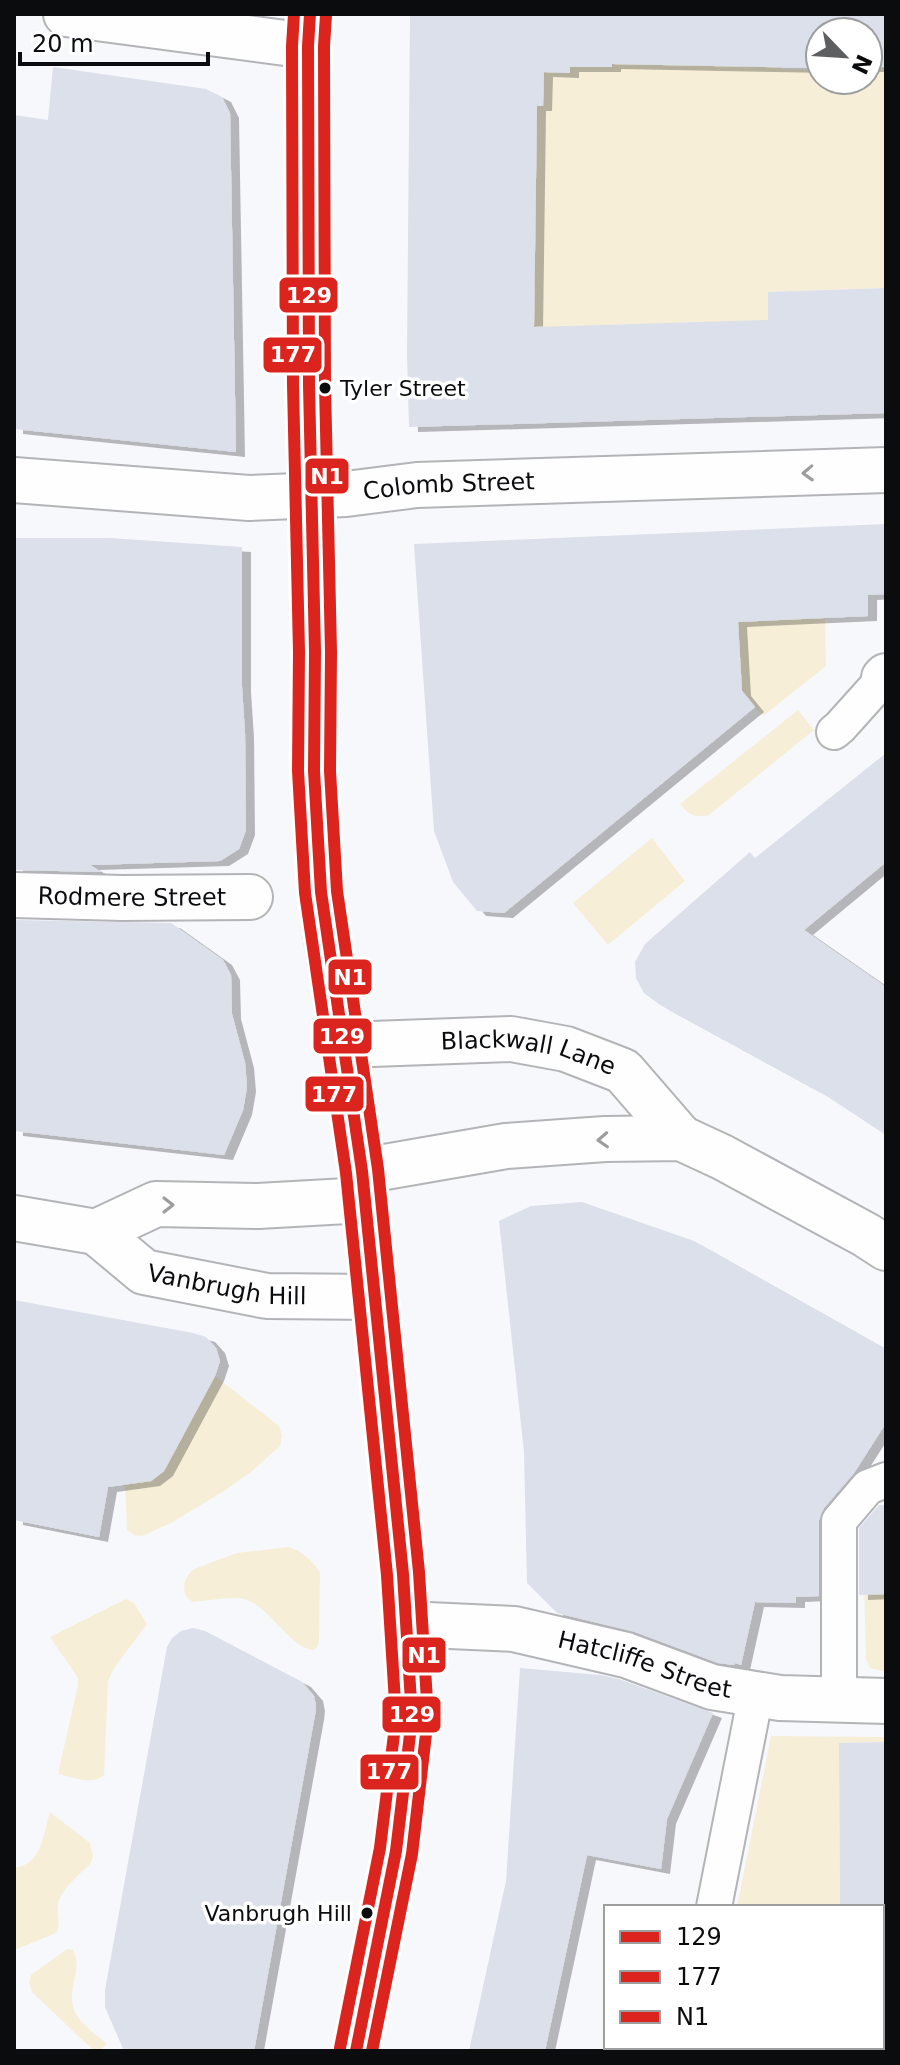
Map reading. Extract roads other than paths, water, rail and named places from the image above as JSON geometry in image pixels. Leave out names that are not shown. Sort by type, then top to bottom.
[{"type":"main road","points":[[66,14],[309,30],[314,771],[321,892],[364,1186],[403,1574],[412,1718],[396,1851],[356,2051]]},
{"type":"main road","name":"Colomb Street","points":[[14,480],[249,498],[364,492],[417,485],[886,470]]},
{"type":"main road","name":"Rodmere Street","points":[[14,895],[250,897]]},
{"type":"main road","name":"Blackwall Lane","points":[[344,1045],[511,1039],[566,1049],[623,1071],[681,1138],[722,1157],[886,1248]]},
{"type":"main road","name":"Blackwall Lane","points":[[364,1186],[506,1146],[605,1139],[681,1138]]},
{"type":"main road","points":[[14,1218],[96,1232],[156,1204],[258,1206],[364,1186]]},
{"type":"main road","name":"Vanbrugh Hill","points":[[96,1232],[144,1272],[267,1296],[374,1297]]},
{"type":"main road","name":"Hatcliffe Street","points":[[406,1624],[514,1629],[626,1655],[712,1687],[780,1698],[886,1701]]},
{"type":"lane","points":[[834,732],[885,678]]},
{"type":"lane","points":[[839,1700],[839,1521],[868,1487],[886,1480]]},
{"type":"lane","points":[[714,1905],[756,1694]]},
{"type":"place","name":"Tyler Street","points":[[325,388]]},
{"type":"place","name":"Vanbrugh Hill","points":[[367,1913]]}]
